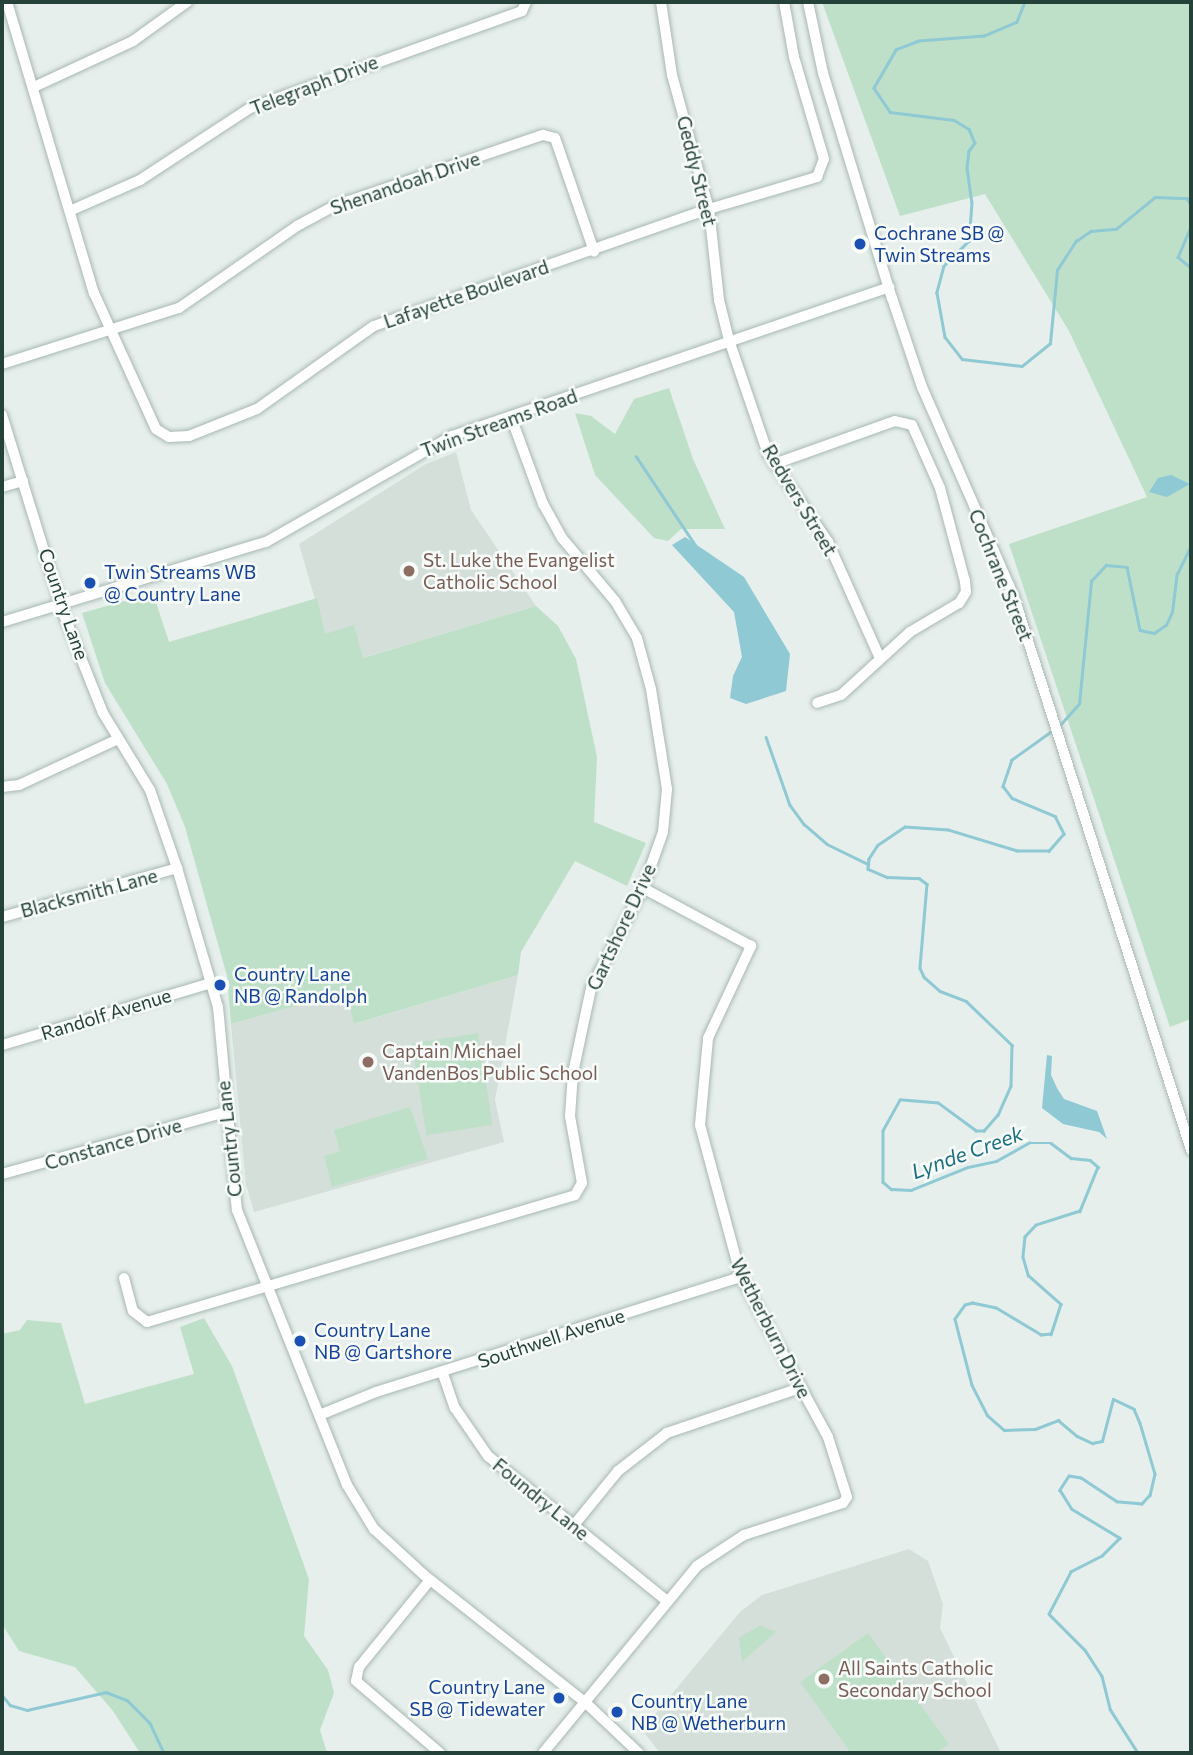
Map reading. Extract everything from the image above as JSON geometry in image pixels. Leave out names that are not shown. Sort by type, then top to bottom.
[{"type":"street","name":"Lafayette Boulevard","points":[[7,2],[72,210],[94,293],[156,429],[169,437],[189,436],[257,409],[374,326],[709,209],[817,177],[824,159],[794,57],[784,2]]},
{"type":"street","points":[[34,87],[69,74],[133,40],[187,2]]},
{"type":"street","name":"Telegraph Drive","points":[[72,210],[140,180],[250,108],[522,12],[526,2]]},
{"type":"street","name":"Geddy Street","points":[[661,2],[672,75],[709,209],[729,340]]},
{"type":"street","name":"Cochrane Street","points":[[808,2],[823,73],[922,387],[1014,597],[1191,1150]]},
{"type":"street","name":"Shenandoah Drive","points":[[2,363],[179,308],[297,226],[334,206],[543,135],[555,138],[594,251]]},
{"type":"street","name":"Twin Streams Road","points":[[2,622],[266,542],[419,451],[729,340],[889,287]]},
{"type":"street","name":"Redvers Street","points":[[729,340],[768,454],[777,463],[828,542],[879,656]]},
{"type":"street","name":"Country Lane","points":[[2,415],[62,604],[116,740],[150,790],[177,868],[218,1007],[225,1112],[237,1210],[322,1414],[347,1485],[374,1529],[430,1580],[585,1702],[639,1753]]},
{"type":"street","name":"Gartshore Drive","points":[[124,1278],[133,1311],[147,1322],[575,1195],[582,1183],[570,1116],[573,1073],[591,988],[643,888],[663,832],[667,789],[651,689],[637,638],[562,538],[543,504],[511,417]]},
{"type":"street","points":[[777,463],[895,421],[912,425],[929,456],[967,592],[959,603],[879,656],[841,695],[817,703]]},
{"type":"street","points":[[2,487],[23,481]]},
{"type":"street","points":[[2,787],[19,785],[116,740]]},
{"type":"street","name":"Blacksmith Lane","points":[[2,917],[177,868]]},
{"type":"street","name":"Wetherburn Drive","points":[[543,1753],[697,1566],[744,1535],[843,1503],[847,1497],[828,1437],[741,1277],[699,1125],[708,1038],[751,946],[643,888]]},
{"type":"street","name":"Randolf Avenue","points":[[2,1045],[211,983]]},
{"type":"street","name":"Constance Drive","points":[[2,1175],[225,1112]]},
{"type":"street","name":"Southwell Avenue","points":[[322,1414],[376,1392],[443,1374],[741,1277]]},
{"type":"street","name":"Foundry Lane","points":[[443,1374],[455,1408],[488,1456],[667,1601]]},
{"type":"street","points":[[574,1525],[618,1471],[667,1433],[800,1388]]},
{"type":"street","points":[[430,1580],[359,1667],[356,1681],[440,1753]]},
{"type":"shaded area","name":"St. Luke the Evangelist Catholic School","points":[[456,452],[471,510],[536,606],[362,658],[325,634],[299,544],[426,464]]},
{"type":"shaded area","name":"Captain Michael VandenBos Public School","points":[[518,975],[495,1100],[504,1142],[254,1212],[246,1185],[231,1024],[346,992],[355,1024]]},
{"type":"shaded area","name":"All Saints Catholic Secondary School","points":[[909,1549],[928,1561],[943,1604],[940,1628],[1001,1753],[660,1753],[642,1730],[740,1612],[762,1595]]},
{"type":"green space","points":[[822,2],[1191,2],[1191,1019],[1170,1027],[1009,544],[1147,497],[1069,331],[985,194],[900,216]]},
{"type":"green space","points":[[669,388],[693,459],[725,529],[681,529],[668,541],[654,538],[595,475],[575,413],[591,416],[615,434],[634,399]]},
{"type":"green space","points":[[153,593],[169,642],[317,598],[325,634],[354,625],[363,658],[536,606],[558,626],[576,659],[597,757],[594,822],[646,843],[627,886],[575,861],[521,952],[518,975],[354,1024],[346,992],[231,1024],[227,976],[185,827],[167,784],[105,683],[82,613]]},
{"type":"green space","points":[[478,1033],[493,1125],[426,1135],[412,1043]]},
{"type":"green space","points":[[410,1107],[428,1159],[332,1187],[324,1156],[340,1151],[334,1130]]},
{"type":"green space","points":[[204,1318],[232,1366],[309,1579],[304,1636],[328,1670],[334,1693],[320,1730],[327,1753],[140,1753],[113,1711],[75,1667],[19,1651],[2,1624],[2,1334],[20,1330],[27,1320],[61,1323],[85,1404],[194,1374],[180,1327]]},
{"type":"green space","points":[[760,1625],[776,1632],[742,1662],[739,1638]]},
{"type":"green space","points":[[868,1633],[949,1744],[936,1753],[851,1753],[800,1682]]},
{"type":"water","points":[[1171,475],[1190,484],[1167,497],[1149,492],[1158,478]]},
{"type":"water","points":[[685,537],[744,577],[790,654],[786,691],[746,704],[730,698],[733,676],[742,657],[734,612],[672,545]]},
{"type":"water","points":[[1047,1055],[1052,1056],[1051,1075],[1064,1099],[1097,1111],[1107,1139],[1099,1132],[1063,1124],[1042,1108]]},
{"type":"waterway","name":"Lynde Creek","points":[[1025,2],[1017,22],[984,36],[919,41],[896,50],[874,88],[890,112],[954,120],[969,129],[975,143],[969,151],[967,168],[972,202],[969,241],[944,266],[937,293],[945,337],[962,359],[1022,366],[1050,343],[1057,270],[1076,241],[1091,231],[1116,229],[1155,197],[1187,198],[1191,205]]},
{"type":"waterway","name":"Lynde Creek","points":[[1191,227],[1178,257],[1191,268]]},
{"type":"waterway","points":[[636,456],[696,546]]},
{"type":"waterway","name":"Lynde Creek","points":[[1059,726],[1079,704],[1091,581],[1106,565],[1127,567],[1140,630],[1154,633],[1166,625],[1172,612],[1177,574],[1191,545]]},
{"type":"waterway","name":"Lynde Creek","points":[[1054,730],[1012,760],[1003,786],[1012,798],[1055,816],[1064,834],[1049,851],[1017,851],[948,830],[905,827],[878,845],[869,859],[868,869],[887,877],[919,878],[927,884],[920,968],[924,977],[940,991],[966,1001],[1012,1045],[1011,1086],[998,1115],[984,1131],[976,1131],[938,1103],[900,1100],[883,1131],[883,1182],[891,1189],[911,1190],[968,1167],[996,1161],[1029,1143],[1051,1143],[1071,1158],[1090,1160],[1098,1167],[1080,1211],[1036,1225],[1025,1237],[1023,1257],[1028,1275],[1061,1304],[1051,1334],[1041,1335],[996,1308],[973,1303],[965,1305],[955,1319],[972,1385],[987,1415],[1004,1430],[1035,1429],[1058,1420],[1077,1436],[1092,1443],[1102,1441],[1113,1399],[1134,1409],[1140,1423],[1155,1474],[1150,1495],[1142,1504],[1117,1502],[1081,1478],[1069,1476],[1060,1490],[1072,1509],[1120,1538],[1102,1556],[1071,1572],[1049,1614],[1085,1650],[1102,1676],[1110,1709],[1138,1753]]},
{"type":"waterway","points":[[766,737],[790,805],[804,824],[827,844],[868,864]]},
{"type":"waterway","points":[[2,1695],[10,1705],[27,1710],[106,1692],[127,1700],[150,1723],[164,1753]]},
{"type":"place","name":"Cochrane SB @ Twin Streams","points":[[860,244]]},
{"type":"place","name":"St. Luke the Evangelist Catholic School","points":[[409,571]]},
{"type":"place","name":"Twin Streams WB @ Country Lane","points":[[90,583]]},
{"type":"place","name":"Country Lane NB @ Randolph","points":[[220,985]]},
{"type":"place","name":"Captain Michael VandenBos Public School","points":[[368,1062]]},
{"type":"place","name":"Country Lane NB @ Gartshore","points":[[300,1341]]},
{"type":"place","name":"All Saints Catholic Secondary School","points":[[824,1679]]},
{"type":"place","name":"Country Lane SB @ Tidewater","points":[[559,1698]]},
{"type":"place","name":"Country Lane NB @ Wetherburn","points":[[617,1712]]}]
